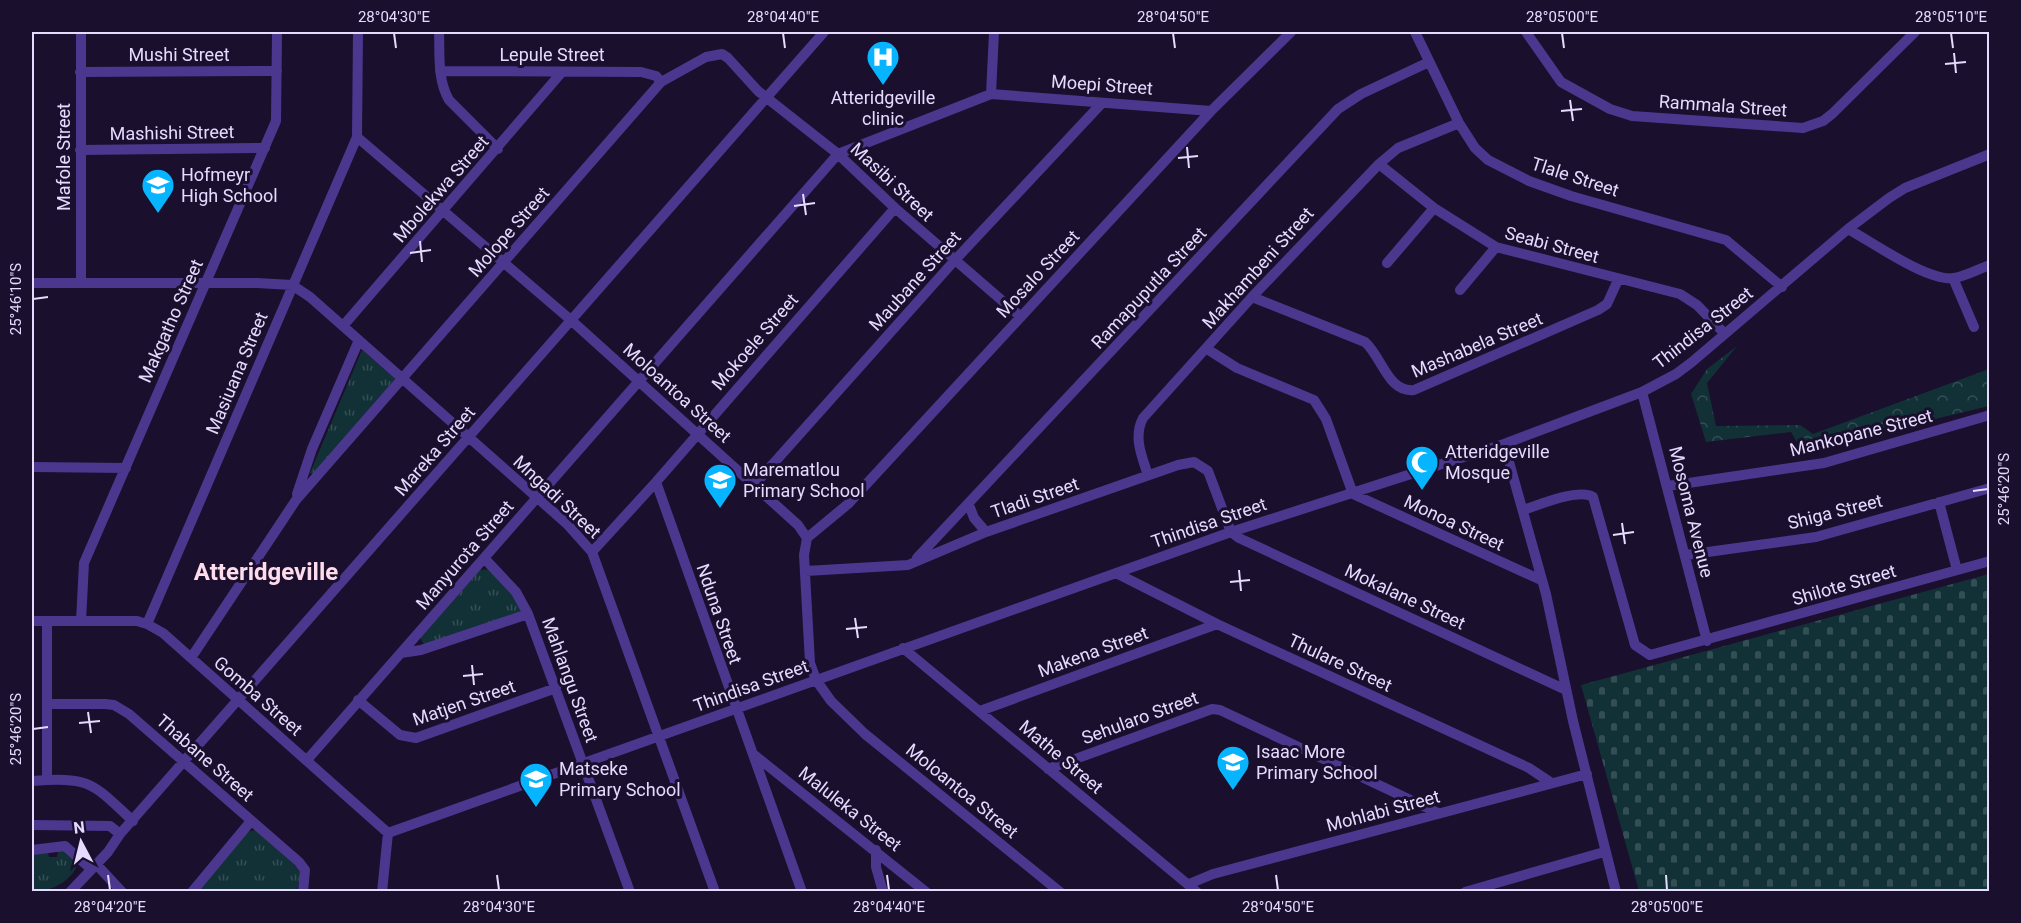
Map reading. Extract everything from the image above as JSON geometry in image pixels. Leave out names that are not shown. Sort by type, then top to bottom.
[{"type":"street","name":"Mafole Street","points":[[81,32],[81,283]]},
{"type":"street","name":"Makgatho Street","points":[[81,621],[82,569],[276,122],[277,32]]},
{"type":"street","points":[[357,137],[358,32]]},
{"type":"street","points":[[439,32],[440,71],[444,92],[449,100],[498,149]]},
{"type":"street","points":[[838,154],[991,94],[994,32]]},
{"type":"street","name":"Mosalo Street","points":[[807,538],[848,504],[1211,111],[1291,32]]},
{"type":"street","name":"Tlale Street","points":[[1415,32],[1459,123],[1475,148],[1497,167],[1571,196],[1726,240],[1782,287]]},
{"type":"street","name":"Rammala Street","points":[[1527,32],[1561,81],[1617,112],[1632,116],[1803,128],[1823,122],[1915,32]]},
{"type":"street","name":"Mareka Street","points":[[70,891],[94,867],[120,834],[572,321],[818,34]]},
{"type":"street","name":"Molope Street","points":[[191,658],[296,500],[661,81],[706,57],[722,54],[766,97]]},
{"type":"street","name":"Ramapuputla Street","points":[[913,563],[1338,109],[1361,94],[1429,62]]},
{"type":"street","name":"Mushi Street","points":[[80,72],[277,71]]},
{"type":"street","name":"Lepule Street","points":[[440,71],[641,72],[656,76],[661,81]]},
{"type":"street","name":"Mbolekwa Street","points":[[343,326],[498,149],[562,72]]},
{"type":"street","name":"Moepi Street","points":[[991,94],[1211,111]]},
{"type":"street","name":"Masibi Street","points":[[766,97],[838,154],[895,208],[1021,317]]},
{"type":"street","name":"Maubane Street","points":[[755,484],[955,260],[1102,103]]},
{"type":"street","name":"Makhambeni Street","points":[[1148,476],[1138,443],[1139,425],[1252,297],[1379,164],[1398,148],[1459,123]]},
{"type":"street","name":"Moloantoa Street","points":[[357,137],[505,262],[787,514],[807,538],[804,555],[808,645],[816,680],[831,700],[865,734],[1060,891]]},
{"type":"street","name":"Masiuana Street","points":[[147,624],[357,137]]},
{"type":"street","name":"Mashishi Street","points":[[80,150],[265,148]]},
{"type":"street","name":"Manyurota Street","points":[[307,760],[838,154]]},
{"type":"street","name":"Thindisa Street","points":[[388,833],[584,765],[903,648],[1231,532],[1504,444],[1642,392],[1676,374],[1782,287],[1848,229],[1905,188],[1989,154]]},
{"type":"street","name":"Seabi Street","points":[[1379,164],[1434,208],[1496,247],[1680,294],[1697,305],[1725,334]]},
{"type":"street","name":"Mokoele Street","points":[[592,552],[895,208]]},
{"type":"street","points":[[1387,263],[1434,208]]},
{"type":"street","points":[[1848,229],[1924,271],[1942,278],[1953,278],[1989,265]]},
{"type":"street","points":[[1460,290],[1496,247]]},
{"type":"street","points":[[1953,278],[1974,327]]},
{"type":"street","name":"Mashabela Street","points":[[1252,297],[1365,342],[1376,354],[1396,386],[1406,391],[1414,390],[1598,310],[1607,304],[1618,280]]},
{"type":"street","points":[[32,283],[292,285]]},
{"type":"street","name":"Mngadi Street","points":[[292,285],[403,378],[592,552],[715,891]]},
{"type":"street","name":"Molope Street","points":[[296,500],[312,449],[359,340]]},
{"type":"street","points":[[1207,349],[1237,368],[1314,400],[1326,419],[1353,494]]},
{"type":"street","name":"Mosoma Avenue","points":[[1642,392],[1707,640]]},
{"type":"street","name":"Mankopane Street","points":[[1668,486],[1824,463],[1989,415]]},
{"type":"street","points":[[1504,444],[1557,639],[1566,690],[1604,852],[1616,891]]},
{"type":"street","name":"Tladi Street","points":[[806,571],[901,567],[986,532],[1186,463],[1202,465],[1211,478],[1231,532]]},
{"type":"street","points":[[32,468],[126,468]]},
{"type":"street","name":"Nduna Street","points":[[656,482],[735,710],[802,891]]},
{"type":"street","name":"Shiga Street","points":[[1686,555],[1816,537],[1989,488]]},
{"type":"street","name":"Monoa Street","points":[[1353,494],[1541,580]]},
{"type":"street","name":"Shilote Street","points":[[1523,510],[1576,494],[1588,494],[1593,497],[1635,645],[1644,653],[1658,654],[1989,561]]},
{"type":"street","points":[[1939,502],[1957,570]]},
{"type":"street","points":[[969,505],[974,518],[986,532]]},
{"type":"street","name":"Mokalane Street","points":[[1231,532],[1249,543],[1566,690]]},
{"type":"street","name":"Mahlangu Street","points":[[485,559],[516,592],[528,614],[630,891]]},
{"type":"street","name":"Thulare Street","points":[[1116,573],[1216,624],[1529,768],[1550,782]]},
{"type":"street","points":[[401,653],[421,650],[528,614]]},
{"type":"street","points":[[32,621],[147,624]]},
{"type":"street","points":[[47,621],[47,780]]},
{"type":"street","name":"Gomba Street","points":[[147,624],[191,658],[388,833]]},
{"type":"street","name":"Makena Street","points":[[980,711],[1216,624]]},
{"type":"street","name":"Mathe Street","points":[[903,648],[1197,891]]},
{"type":"street","name":"Matjen Street","points":[[358,700],[400,735],[416,738],[556,688]]},
{"type":"street","name":"Thabane Street","points":[[47,704],[114,705],[129,714],[302,865],[305,874],[303,891]]},
{"type":"street","name":"Sehularo Street","points":[[1048,769],[1212,709],[1242,720],[1438,813]]},
{"type":"street","name":"Maluleka Street","points":[[753,754],[926,891]]},
{"type":"street","name":"Mohlabi Street","points":[[1189,884],[1213,874],[1550,782],[1587,774]]},
{"type":"street","points":[[32,781],[78,781],[93,784],[133,821]]},
{"type":"street","points":[[192,891],[251,821]]},
{"type":"street","points":[[32,825],[110,826],[120,834]]},
{"type":"street","points":[[382,891],[388,833]]},
{"type":"street","points":[[32,850],[65,846],[122,891]]},
{"type":"street","points":[[876,850],[876,867],[883,891]]},
{"type":"street","points":[[1465,891],[1604,852]]},
{"type":"green space","points":[[1737,346],[1707,383],[1716,426],[1800,425],[1813,434],[1989,369],[1989,406],[1802,451],[1791,432],[1706,442],[1691,394],[1707,369]]},
{"type":"green space","points":[[362,350],[395,379],[313,474],[310,473]]},
{"type":"green space","points":[[490,569],[519,599],[523,612],[425,646],[420,638],[480,570]]},
{"type":"green space","points":[[1989,574],[1989,891],[1639,891],[1581,685]]},
{"type":"green space","points":[[256,830],[301,871],[297,891],[198,892],[246,832]]},
{"type":"green space","points":[[41,851],[48,852],[49,857],[57,857],[58,851],[65,851],[73,859],[76,868],[57,886],[32,891],[32,856]]},
{"type":"place","name":"Atteridgeville clinic","points":[[883,86]]},
{"type":"place","name":"Hofmeyr High School","points":[[158,214]]},
{"type":"place","name":"Atteridgeville Mosque","points":[[1422,491]]},
{"type":"place","name":"Marematlou Primary School","points":[[720,509]]},
{"type":"place","name":"Isaac More Primary School","points":[[1233,791]]},
{"type":"place","name":"Matseke Primary School","points":[[536,808]]},
{"type":"district","name":"Atteridgeville","points":[[266,572]]}]
